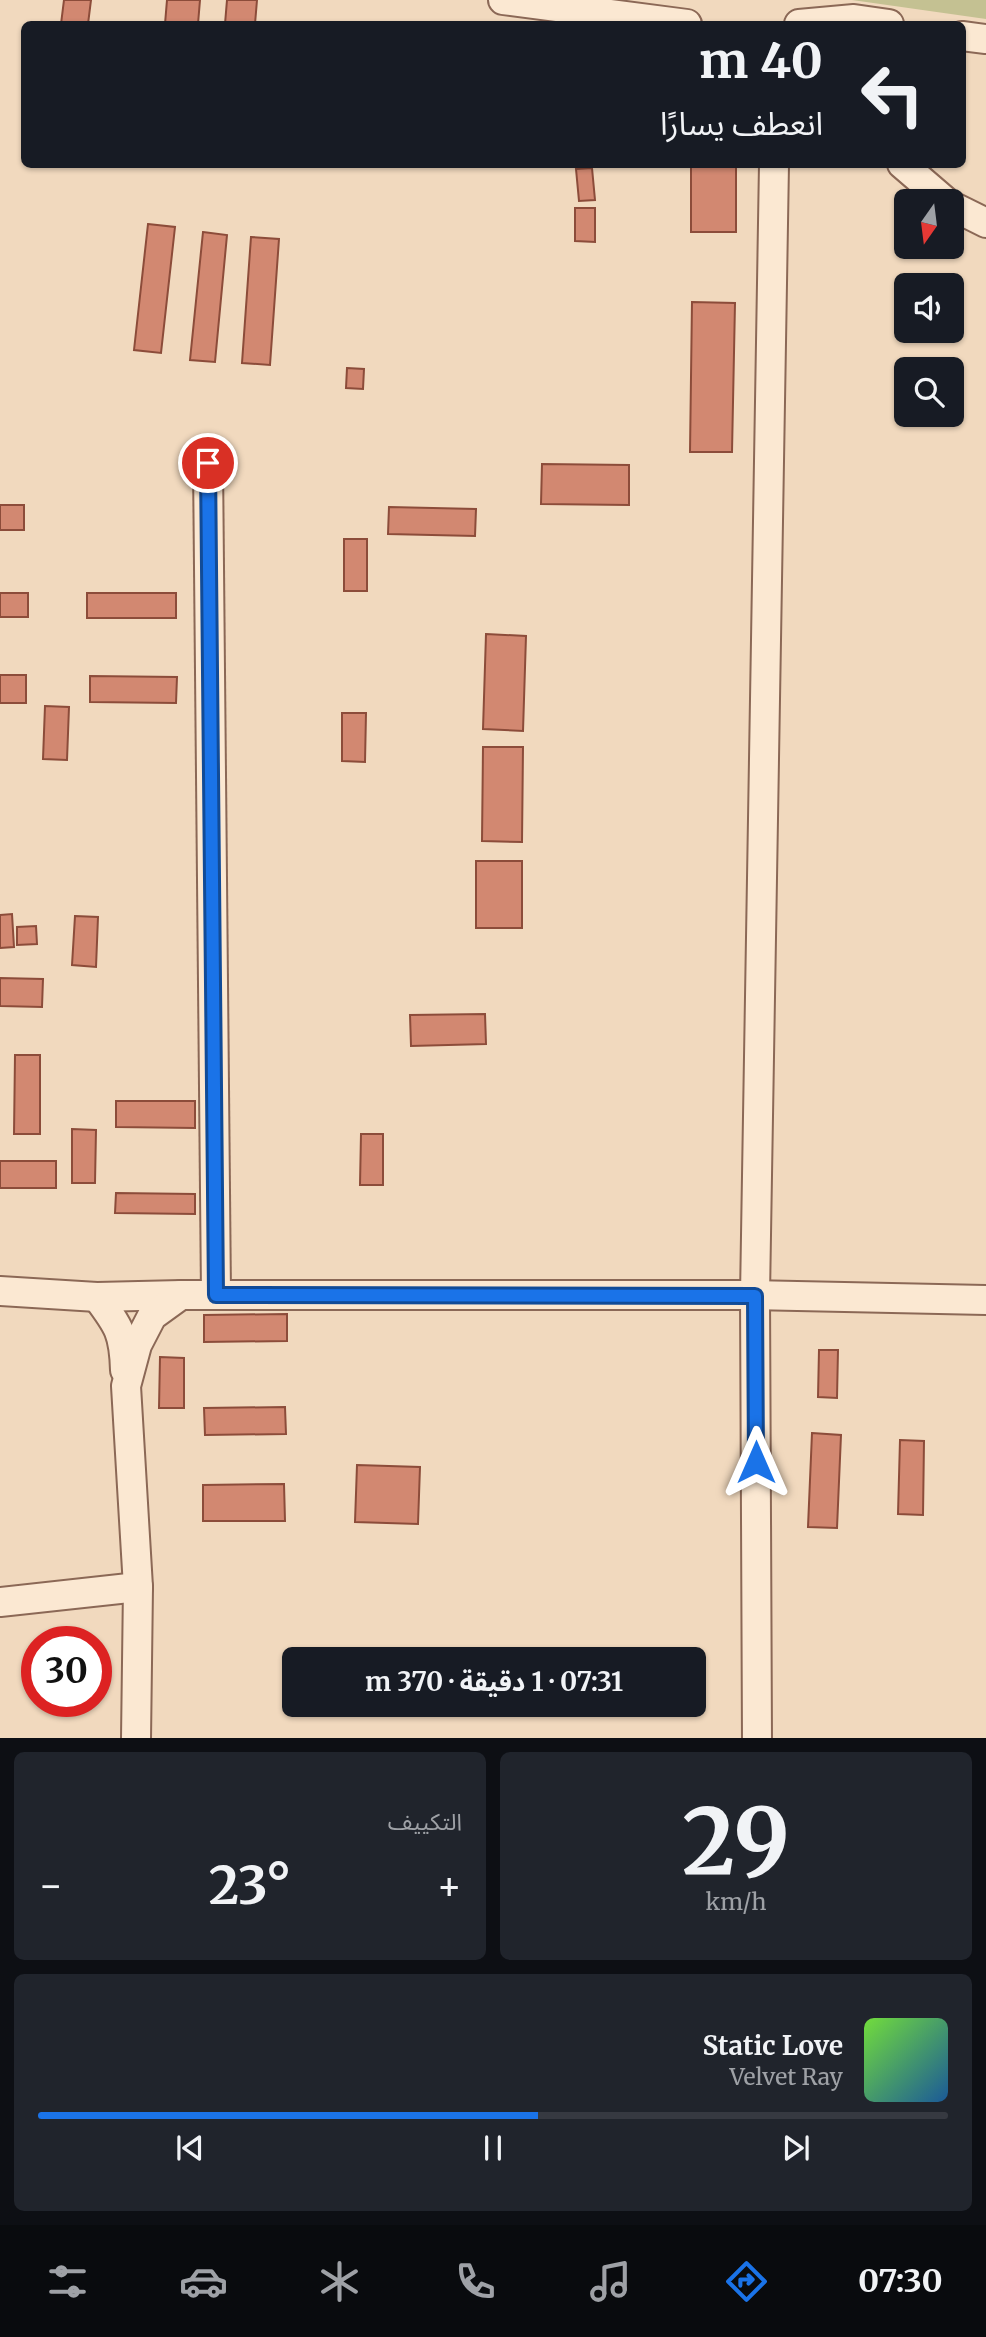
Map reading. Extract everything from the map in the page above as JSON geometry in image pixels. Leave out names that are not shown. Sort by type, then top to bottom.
[{"type":"street","points":[[503,0],[664,21]]},
{"type":"street","points":[[832,21],[868,21]]},
{"type":"street","points":[[966,36],[986,39]]},
{"type":"street","points":[[757,1738],[755,1296],[774,168]]},
{"type":"street","points":[[907,168],[931,189]]},
{"type":"street","points":[[964,212],[986,223]]},
{"type":"street","points":[[208,463],[216,1295]]},
{"type":"street","points":[[0,1291],[97,1297],[755,1296],[986,1300]]},
{"type":"street","points":[[126,1386],[137,1345],[152,1316],[181,1295]]},
{"type":"street","points":[[97,1297],[118,1323],[124,1345],[138,1587],[136,1738]]},
{"type":"street","points":[[0,1602],[138,1587]]},
{"type":"shaded area","points":[[852,0],[986,0],[986,19]]},
{"type":"building","points":[[64,0],[91,0],[88,21],[61,21]]},
{"type":"building","points":[[167,0],[200,0],[198,21],[165,21]]},
{"type":"building","points":[[227,0],[257,0],[255,21],[225,21]]},
{"type":"building","points":[[592,168],[595,200],[579,201],[576,169]]},
{"type":"building","points":[[691,168],[736,168],[736,232],[691,232]]},
{"type":"building","points":[[575,208],[595,208],[595,242],[575,241]]},
{"type":"building","points":[[148,224],[175,227],[161,353],[134,350]]},
{"type":"building","points":[[203,232],[227,235],[215,362],[190,360]]},
{"type":"building","points":[[251,237],[279,239],[270,365],[242,363]]},
{"type":"building","points":[[692,302],[735,303],[732,452],[690,452]]},
{"type":"building","points":[[347,368],[364,369],[363,389],[346,388]]},
{"type":"building","points":[[542,464],[629,465],[629,505],[541,504]]},
{"type":"building","points":[[0,505],[24,505],[24,530],[0,530]]},
{"type":"building","points":[[389,507],[476,509],[475,536],[388,534]]},
{"type":"building","points":[[344,539],[367,539],[367,591],[344,591]]},
{"type":"building","points":[[0,593],[28,593],[28,617],[0,617]]},
{"type":"building","points":[[87,593],[176,593],[176,618],[87,618]]},
{"type":"building","points":[[486,634],[526,636],[523,731],[483,729]]},
{"type":"building","points":[[0,675],[26,675],[26,703],[0,703]]},
{"type":"building","points":[[90,676],[177,677],[176,703],[90,702]]},
{"type":"building","points":[[45,706],[69,707],[67,760],[43,759]]},
{"type":"building","points":[[342,713],[366,713],[365,762],[342,761]]},
{"type":"building","points":[[483,747],[523,747],[522,842],[482,841]]},
{"type":"building","points":[[476,861],[522,861],[522,928],[476,928]]},
{"type":"building","points":[[12,914],[14,947],[0,948],[0,915]]},
{"type":"building","points":[[75,916],[98,917],[96,967],[72,965]]},
{"type":"building","points":[[36,926],[37,944],[17,945],[17,927]]},
{"type":"building","points":[[0,978],[43,979],[42,1007],[0,1006]]},
{"type":"building","points":[[485,1014],[486,1044],[411,1046],[410,1015]]},
{"type":"building","points":[[15,1055],[40,1055],[40,1134],[14,1134]]},
{"type":"building","points":[[116,1101],[195,1101],[195,1128],[116,1127]]},
{"type":"building","points":[[72,1129],[96,1130],[95,1183],[72,1183]]},
{"type":"building","points":[[361,1134],[383,1134],[383,1185],[360,1185]]},
{"type":"building","points":[[0,1161],[56,1161],[56,1188],[0,1188]]},
{"type":"building","points":[[116,1193],[195,1194],[195,1214],[115,1213]]},
{"type":"building","points":[[287,1314],[287,1341],[204,1342],[204,1315]]},
{"type":"building","points":[[819,1350],[838,1350],[837,1398],[818,1397]]},
{"type":"building","points":[[160,1357],[184,1358],[184,1408],[159,1408]]},
{"type":"building","points":[[285,1407],[286,1434],[205,1435],[204,1408]]},
{"type":"building","points":[[812,1433],[841,1435],[837,1528],[808,1527]]},
{"type":"building","points":[[900,1440],[924,1441],[923,1515],[898,1514]]},
{"type":"building","points":[[357,1465],[420,1467],[418,1524],[355,1522]]},
{"type":"building","points":[[284,1484],[285,1521],[203,1521],[203,1485]]},
{"type":"route","points":[[208,463],[216,1295],[755,1296],[756,1462]]}]
